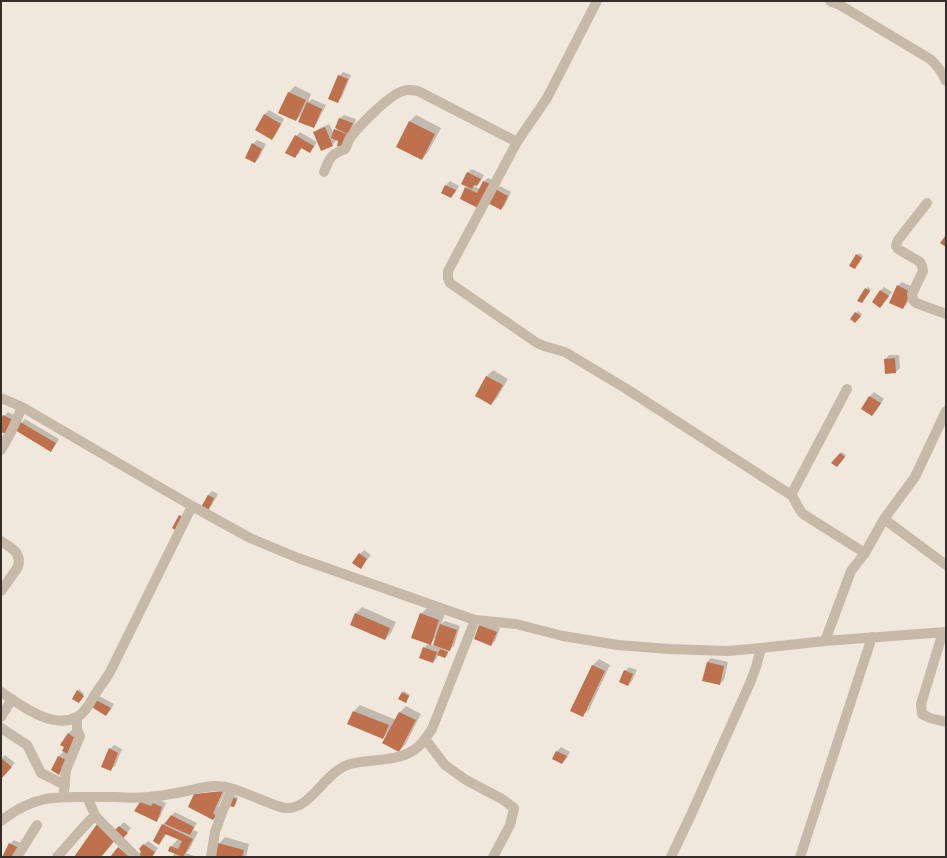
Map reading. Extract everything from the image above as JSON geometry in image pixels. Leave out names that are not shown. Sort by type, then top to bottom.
[{"type":"street","points":[[597,1],[547,98],[517,142],[448,271],[448,278],[450,282],[537,343],[565,352],[572,356],[625,388],[791,495],[794,498],[799,510],[803,514],[866,553]]},
{"type":"street","points":[[830,1],[840,5],[930,59],[941,70],[946,82]]},
{"type":"street","points":[[324,172],[330,158],[338,152],[345,150],[349,139],[373,114],[393,96],[403,91],[418,91],[517,142]]},
{"type":"street","points":[[927,203],[898,240],[896,246],[898,249],[920,262],[922,266],[923,271],[912,294],[913,300],[916,303],[946,314]]},
{"type":"street","points":[[791,495],[847,389]]},
{"type":"street","points":[[1,398],[22,407],[250,538],[298,558],[475,620],[516,624],[563,636],[618,645],[669,649],[727,650],[761,648],[825,641],[945,632],[921,704],[922,714],[930,718],[946,722]]},
{"type":"street","points":[[1,450],[22,407]]},
{"type":"street","points":[[825,641],[851,570],[866,553],[884,519],[915,477],[946,410]]},
{"type":"street","points":[[1,692],[29,711],[57,720],[66,720],[77,717],[82,713],[110,672],[192,506]]},
{"type":"street","points":[[884,519],[946,565]]},
{"type":"street","points":[[1,541],[15,551],[19,557],[18,567],[1,590]]},
{"type":"street","points":[[1,822],[20,808],[33,802],[49,799],[63,797],[150,797],[215,786],[232,789],[280,807],[290,808],[299,806],[337,771],[348,765],[363,761],[396,758],[408,754],[419,747],[432,729],[475,620]]},
{"type":"street","points":[[800,857],[872,637]]},
{"type":"street","points":[[671,857],[750,683],[761,648]]},
{"type":"street","points":[[1,717],[12,699]]},
{"type":"street","points":[[63,797],[66,770],[80,736],[77,729],[77,717]]},
{"type":"street","points":[[1,728],[27,745],[41,773],[65,785]]},
{"type":"street","points":[[425,739],[445,765],[466,780],[502,799],[514,808],[510,825],[493,857]]},
{"type":"street","points":[[211,857],[218,825],[232,789]]},
{"type":"street","points":[[87,797],[95,815],[99,820],[136,857]]},
{"type":"street","points":[[57,857],[95,815]]},
{"type":"street","points":[[17,857],[37,825]]},
{"type":"building","points":[[338,75],[348,79],[338,103],[328,99]]},
{"type":"building","points":[[288,92],[306,100],[296,121],[278,113]]},
{"type":"building","points":[[307,102],[322,109],[314,128],[298,122]]},
{"type":"building","points":[[264,114],[281,124],[272,140],[255,130]]},
{"type":"building","points":[[339,118],[353,123],[348,134],[335,128]]},
{"type":"building","points":[[409,121],[435,134],[422,160],[396,147]]},
{"type":"building","points":[[325,127],[333,146],[321,151],[313,132]]},
{"type":"building","points":[[334,129],[349,135],[343,149],[337,146],[338,141],[331,138]]},
{"type":"building","points":[[295,135],[314,146],[310,153],[301,148],[295,158],[285,153]]},
{"type":"building","points":[[252,143],[262,149],[255,163],[245,158]]},
{"type":"building","points":[[467,172],[481,179],[477,186],[474,185],[472,189],[461,184]]},
{"type":"building","points":[[483,181],[490,184],[478,208],[460,199],[465,187],[477,193]]},
{"type":"building","points":[[445,185],[456,190],[451,198],[441,193]]},
{"type":"building","points":[[495,189],[508,196],[501,210],[488,203]]},
{"type":"building","points":[[946,235],[946,247],[940,243]]},
{"type":"building","points":[[856,254],[862,258],[855,269],[849,266]]},
{"type":"building","points":[[897,285],[911,292],[903,309],[889,303]]},
{"type":"building","points":[[865,288],[870,291],[862,303],[857,301]]},
{"type":"building","points":[[880,290],[889,296],[880,308],[872,302]]},
{"type":"building","points":[[855,312],[861,316],[855,323],[850,319]]},
{"type":"building","points":[[895,358],[896,373],[885,374],[884,359]]},
{"type":"building","points":[[486,376],[503,385],[491,405],[475,396]]},
{"type":"building","points":[[869,396],[881,403],[872,416],[861,409]]},
{"type":"building","points":[[3,415],[13,420],[6,434],[1,432],[1,420]]},
{"type":"building","points":[[20,422],[56,443],[51,452],[15,430]]},
{"type":"building","points":[[840,453],[845,457],[837,467],[831,463]]},
{"type":"building","points":[[208,495],[214,498],[208,511],[201,507]]},
{"type":"building","points":[[179,515],[183,517],[175,530],[172,528]]},
{"type":"building","points":[[359,553],[367,559],[361,569],[352,563]]},
{"type":"building","points":[[355,613],[390,628],[385,640],[350,625]]},
{"type":"building","points":[[420,613],[439,620],[431,645],[411,638]]},
{"type":"building","points":[[440,624],[457,630],[450,651],[433,645]]},
{"type":"building","points":[[479,625],[497,632],[491,646],[474,639]]},
{"type":"building","points":[[423,647],[437,652],[433,663],[419,658]]},
{"type":"building","points":[[440,649],[448,652],[445,658],[437,655]]},
{"type":"building","points":[[707,662],[724,666],[720,685],[702,681]]},
{"type":"building","points":[[592,665],[605,671],[583,717],[570,711]]},
{"type":"building","points":[[624,670],[633,674],[628,686],[619,682]]},
{"type":"building","points":[[77,690],[84,696],[79,703],[72,699]]},
{"type":"building","points":[[402,692],[409,696],[406,703],[398,699]]},
{"type":"building","points":[[94,699],[111,708],[106,716],[90,706]]},
{"type":"building","points":[[353,711],[389,725],[383,739],[347,724]]},
{"type":"building","points":[[399,712],[416,720],[399,752],[382,743]]},
{"type":"building","points":[[68,733],[76,739],[70,755],[62,751],[64,747],[60,745]]},
{"type":"building","points":[[109,748],[118,753],[111,771],[101,767]]},
{"type":"building","points":[[556,751],[567,756],[562,764],[552,759]]},
{"type":"building","points":[[58,756],[66,760],[59,775],[51,770]]},
{"type":"building","points":[[1,758],[12,767],[1,779]]},
{"type":"building","points":[[223,791],[213,813],[216,816],[213,820],[188,807],[194,794]]},
{"type":"building","points":[[232,797],[237,799],[234,807],[229,806]]},
{"type":"building","points":[[140,802],[151,806],[153,803],[162,807],[157,822],[134,811]]},
{"type":"building","points":[[171,815],[194,827],[190,835],[165,824]]},
{"type":"building","points":[[97,824],[115,840],[101,857],[74,857]]},
{"type":"building","points":[[162,824],[193,839],[183,857],[168,851],[170,846],[178,849],[182,841],[165,834],[159,845],[153,841]]},
{"type":"building","points":[[119,826],[128,833],[121,840],[112,833]]},
{"type":"building","points":[[9,843],[19,848],[16,857],[2,857]]},
{"type":"building","points":[[218,843],[244,850],[242,857],[215,857]]},
{"type":"building","points":[[143,844],[155,852],[152,857],[137,857],[141,852],[139,849]]},
{"type":"building","points":[[118,847],[130,857],[110,857]]}]
